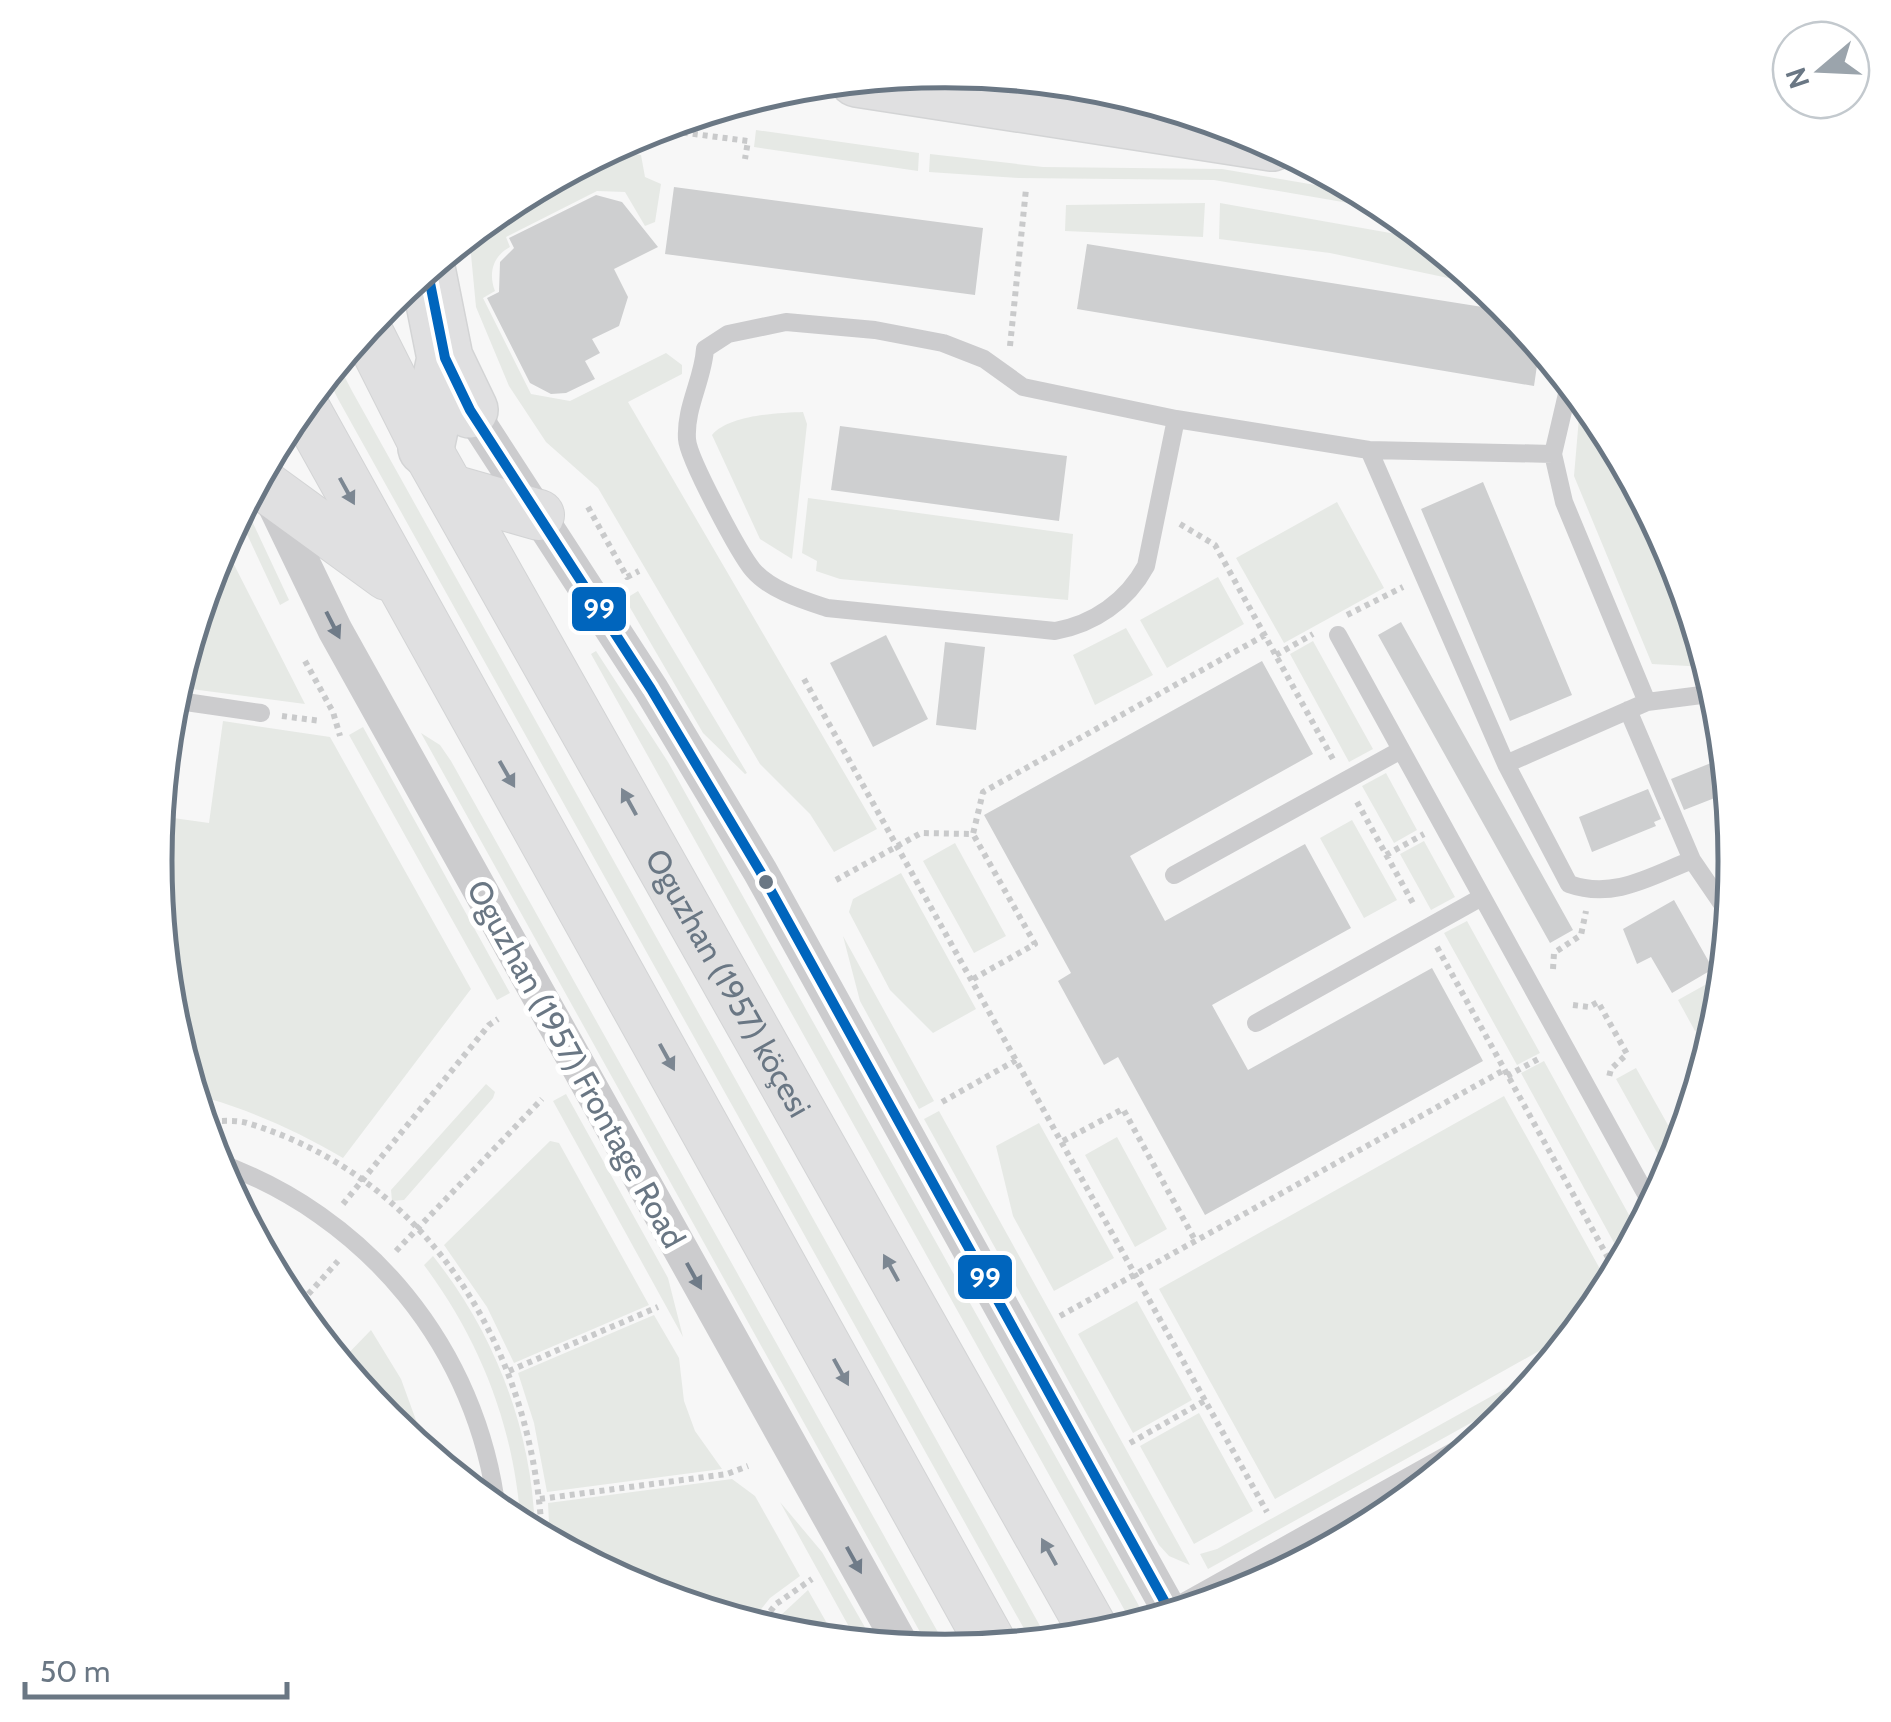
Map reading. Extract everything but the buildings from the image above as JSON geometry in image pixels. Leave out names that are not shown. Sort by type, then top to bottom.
[{"type":"main road","points":[[920,89],[1204,132]]},
{"type":"main road","points":[[431,283],[445,358],[439,469],[539,515]]},
{"type":"main road","name":"Oguzhan (1957) köçesi","points":[[373,342],[439,469],[1088,1621]]},
{"type":"main road","points":[[445,358],[470,410]]},
{"type":"main road","points":[[310,420],[985,1633]]},
{"type":"main road","points":[[270,486],[398,582]]},
{"type":"street","points":[[470,410],[760,871],[1165,1602]]},
{"type":"street","name":"Oguzhan (1957) Frontage Road","points":[[267,490],[335,630],[895,1633]]},
{"type":"lane","points":[[1176,419],[1146,566],[1136,585],[1110,609],[1076,627],[1055,631],[827,608],[795,598],[754,572],[687,444],[687,417],[704,376],[705,349],[728,334],[786,322],[874,330],[943,344],[984,360],[1023,387],[1176,419],[1369,450],[1552,454]]},
{"type":"lane","points":[[1566,399],[1552,454],[1564,502],[1646,702]]},
{"type":"lane","points":[[1369,450],[1506,764],[1569,884],[1591,892],[1614,891],[1692,860]]},
{"type":"lane","points":[[1338,635],[1644,1191]]},
{"type":"lane","points":[[1506,764],[1646,702],[1701,695]]},
{"type":"lane","points":[[189,702],[261,713]]},
{"type":"lane","points":[[1628,710],[1692,860],[1718,898]]},
{"type":"lane","points":[[1174,875],[1401,750]]},
{"type":"lane","points":[[1256,1022],[1482,897]]},
{"type":"lane","points":[[237,1171],[274,1186],[330,1220],[382,1266],[421,1312],[464,1388],[485,1450],[492,1487]]},
{"type":"path","points":[[686,133],[748,141],[745,160]]},
{"type":"path","points":[[1006,376],[1026,188]]},
{"type":"path","points":[[588,507],[627,577],[638,570]]},
{"type":"path","points":[[1157,511],[1215,545],[1227,567]]},
{"type":"path","points":[[1276,655],[1314,634]]},
{"type":"path","points":[[973,978],[1034,944],[973,834],[983,792],[1265,635]]},
{"type":"path","points":[[305,661],[333,712],[340,736]]},
{"type":"path","points":[[804,680],[900,845],[1268,1512]]},
{"type":"path","points":[[261,713],[320,722]]},
{"type":"path","points":[[836,880],[921,833],[973,834]]},
{"type":"path","points":[[1386,855],[1425,834]]},
{"type":"path","points":[[1553,973],[1554,953],[1580,935]]},
{"type":"path","points":[[1562,989],[1572,1005],[1580,1008],[1598,1002],[1627,1054],[1611,1069],[1612,1086]]},
{"type":"path","points":[[330,1220],[489,1025],[498,1020]]},
{"type":"path","points":[[1060,1316],[1547,1054]]},
{"type":"path","points":[[942,1102],[1018,1060]]},
{"type":"path","points":[[382,1266],[542,1099]]},
{"type":"path","points":[[1063,1142],[1123,1108],[1196,1241]]},
{"type":"path","points":[[306,1297],[356,1242]]},
{"type":"path","points":[[509,1371],[658,1307]]},
{"type":"path","points":[[1130,1442],[1206,1400]]},
{"type":"path","points":[[540,1498],[727,1474],[748,1466]]},
{"type":"path","points":[[768,1614],[812,1579]]},
{"type":"shaded area","points":[[756,130],[919,153],[918,171],[754,147]]},
{"type":"shaded area","points":[[632,154],[641,155],[645,177],[661,184],[655,222],[645,226],[625,192],[597,191],[506,237],[510,247],[499,255],[492,272],[495,291],[483,298],[531,394],[570,401],[666,353],[682,365],[682,374],[628,402],[877,829],[834,852],[810,814],[760,764],[598,488],[546,442],[509,386],[476,307],[471,251],[559,191]]},
{"type":"shaded area","points":[[930,154],[1043,167],[1222,169],[1324,186],[1352,204],[1214,180],[1018,178],[929,172]]},
{"type":"shaded area","points":[[1205,203],[1203,237],[1065,231],[1066,205]]},
{"type":"shaded area","points":[[1220,203],[1398,234],[1457,280],[1330,253],[1219,239]]},
{"type":"shaded area","points":[[344,375],[1041,1628],[1025,1630],[333,389]]},
{"type":"shaded area","points":[[803,412],[807,424],[792,559],[760,539],[712,435],[741,419]]},
{"type":"shaded area","points":[[1579,417],[1639,519],[1678,612],[1694,666],[1652,664],[1574,476]]},
{"type":"shaded area","points":[[808,498],[1073,534],[1068,600],[840,579],[816,571],[817,561],[802,553]]},
{"type":"shaded area","points":[[1337,502],[1384,588],[1284,643],[1236,558]]},
{"type":"shaded area","points":[[252,520],[289,600],[280,605],[246,532]]},
{"type":"shaded area","points":[[233,562],[305,704],[192,689],[213,612]]},
{"type":"shaded area","points":[[1218,577],[1244,624],[1167,668],[1140,620]]},
{"type":"shaded area","points":[[638,591],[747,773],[703,733],[625,599]]},
{"type":"shaded area","points":[[1126,628],[1153,675],[1095,705],[1073,655]]},
{"type":"shaded area","points":[[1313,641],[1373,749],[1349,762],[1290,654]]},
{"type":"shaded area","points":[[596,651],[668,762],[1141,1609],[1126,1613],[591,654]]},
{"type":"shaded area","points":[[223,721],[330,737],[471,989],[343,1158],[278,1124],[210,1100],[187,1012],[179,962],[172,861],[174,818],[209,823]]},
{"type":"shaded area","points":[[363,727],[510,993],[497,1000],[349,735]]},
{"type":"shaded area","points":[[421,733],[440,745],[451,761],[939,1634],[921,1634]]},
{"type":"shaded area","points":[[1386,773],[1417,830],[1394,843],[1362,786]]},
{"type":"shaded area","points":[[1352,820],[1397,900],[1364,918],[1320,838]]},
{"type":"shaded area","points":[[1424,841],[1455,897],[1431,910],[1400,854]]},
{"type":"shaded area","points":[[955,843],[1006,936],[974,953],[923,861]]},
{"type":"shaded area","points":[[901,873],[976,1009],[933,1033],[890,990],[849,912],[853,899]]},
{"type":"shaded area","points":[[1467,921],[1540,1053],[1517,1065],[1444,933]]},
{"type":"shaded area","points":[[843,936],[934,1101],[919,1109],[860,1001]]},
{"type":"shaded area","points":[[1709,983],[1700,1028],[1695,1031],[1678,1000]]},
{"type":"shaded area","points":[[1544,1061],[1631,1218],[1616,1246],[1521,1073]]},
{"type":"shaded area","points":[[1636,1068],[1668,1125],[1673,1122],[1660,1158],[1616,1079]]},
{"type":"shaded area","points":[[486,1084],[495,1092],[493,1098],[404,1200],[392,1201],[391,1190]]},
{"type":"shaded area","points":[[566,1094],[668,1278],[683,1337],[553,1101]]},
{"type":"shaded area","points":[[1504,1096],[1601,1271],[1547,1346],[1275,1499],[1159,1289]]},
{"type":"shaded area","points":[[939,1111],[1190,1565],[1169,1556],[1159,1545],[924,1119]]},
{"type":"shaded area","points":[[1039,1123],[1114,1258],[1054,1291],[1013,1216],[996,1146]]},
{"type":"shaded area","points":[[1117,1137],[1167,1229],[1135,1247],[1085,1155]]},
{"type":"shaded area","points":[[550,1141],[559,1143],[649,1305],[514,1363],[487,1307],[444,1245]]},
{"type":"shaded area","points":[[433,1256],[455,1286],[492,1352],[518,1422],[534,1515],[519,1506],[503,1422],[479,1357],[424,1265]]},
{"type":"shaded area","points":[[1137,1301],[1192,1400],[1133,1433],[1078,1334]]},
{"type":"shaded area","points":[[654,1315],[679,1358],[684,1401],[695,1431],[722,1469],[547,1492],[534,1423],[518,1373]]},
{"type":"shaded area","points":[[371,1330],[401,1379],[418,1427],[364,1371],[349,1353]]},
{"type":"shaded area","points":[[1516,1382],[1484,1415],[1208,1569],[1200,1554],[1217,1549]]},
{"type":"shaded area","points":[[1199,1413],[1253,1511],[1194,1544],[1140,1446]]},
{"type":"shaded area","points":[[732,1479],[755,1496],[800,1576],[770,1598],[759,1611],[745,1608],[649,1576],[603,1555],[549,1525],[548,1503]]},
{"type":"shaded area","points":[[780,1502],[822,1552],[867,1630],[850,1628]]},
{"type":"shaded area","points":[[808,1590],[828,1625],[795,1620],[780,1616]]},
{"type":"transit line","name":"99","points":[[430,284],[445,358],[470,410],[651,689],[760,871],[1165,1602]]}]
